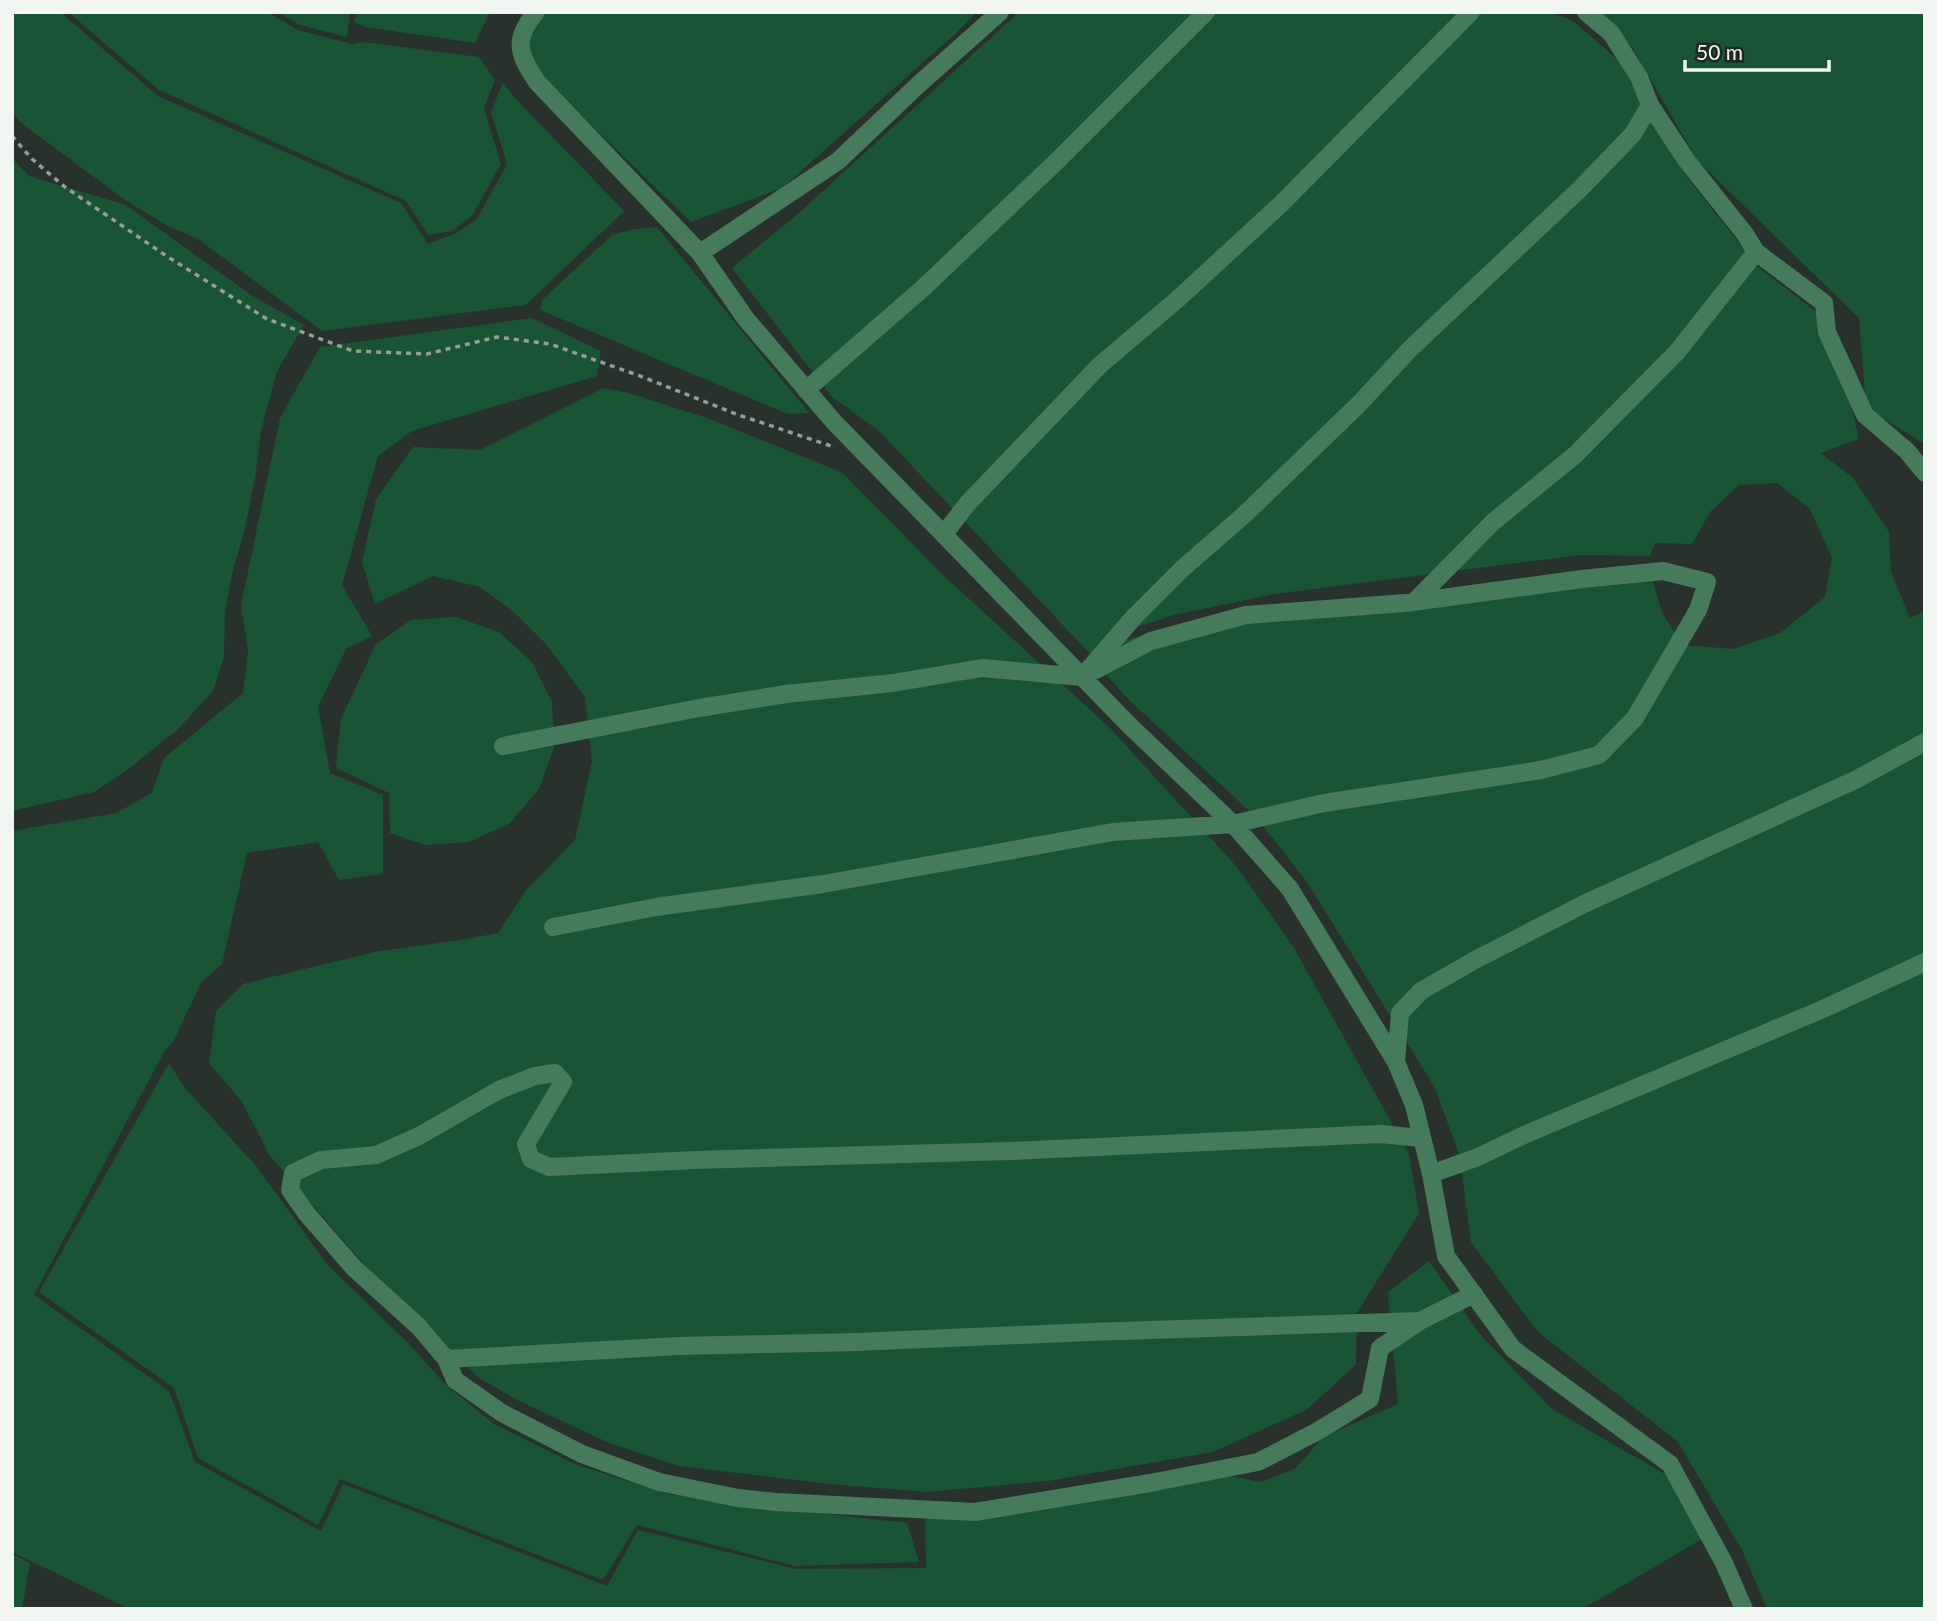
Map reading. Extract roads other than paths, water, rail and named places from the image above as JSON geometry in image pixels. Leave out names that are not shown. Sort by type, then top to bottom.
[{"type":"street","points":[[536,12],[522,33],[519,45],[523,61],[537,82],[700,253],[747,319],[834,422],[1130,726],[1233,824],[1290,889],[1396,1062],[1414,1105],[1447,1256],[1513,1349],[1670,1464],[1724,1563],[1744,1609]]},
{"type":"street","points":[[700,253],[838,161],[1000,12]]},
{"type":"street","points":[[806,390],[922,289],[1056,162],[1206,12]]},
{"type":"street","points":[[944,534],[968,503],[1100,365],[1179,298],[1281,204],[1471,12]]},
{"type":"street","points":[[1586,12],[1611,33],[1639,77],[1650,105],[1687,161],[1745,234],[1756,252],[1824,303],[1827,332],[1865,415],[1907,451],[1925,473]]},
{"type":"street","points":[[1082,677],[1134,617],[1182,569],[1253,506],[1359,404],[1410,349],[1580,189],[1633,134],[1650,105]]},
{"type":"street","points":[[1414,602],[1493,522],[1574,455],[1677,352],[1756,252]]},
{"type":"street","points":[[503,746],[773,696],[893,683],[982,668],[1082,677],[1151,641],[1246,615],[1414,602],[1663,571],[1707,582],[1698,610],[1635,718],[1599,755],[1541,770],[1324,803],[1233,824],[1113,832],[836,881],[656,907],[553,928]]},
{"type":"street","points":[[1396,1062],[1400,1013],[1421,990],[1584,904],[1856,780],[1925,742]]},
{"type":"street","points":[[1431,1174],[1478,1157],[1811,1014],[1925,961]]},
{"type":"street","points":[[1422,1138],[1380,1135],[1024,1151],[682,1160],[549,1167],[531,1159],[526,1143],[563,1082],[555,1073],[535,1076],[499,1090],[419,1136],[376,1154],[321,1160],[293,1173],[290,1190],[354,1268],[419,1327],[446,1359],[454,1380],[502,1413],[582,1454],[659,1482],[738,1498],[776,1502],[975,1512],[1258,1462],[1318,1431],[1370,1399],[1380,1348],[1420,1321],[1474,1294]]},
{"type":"street","points":[[446,1359],[679,1346],[1420,1321]]}]
